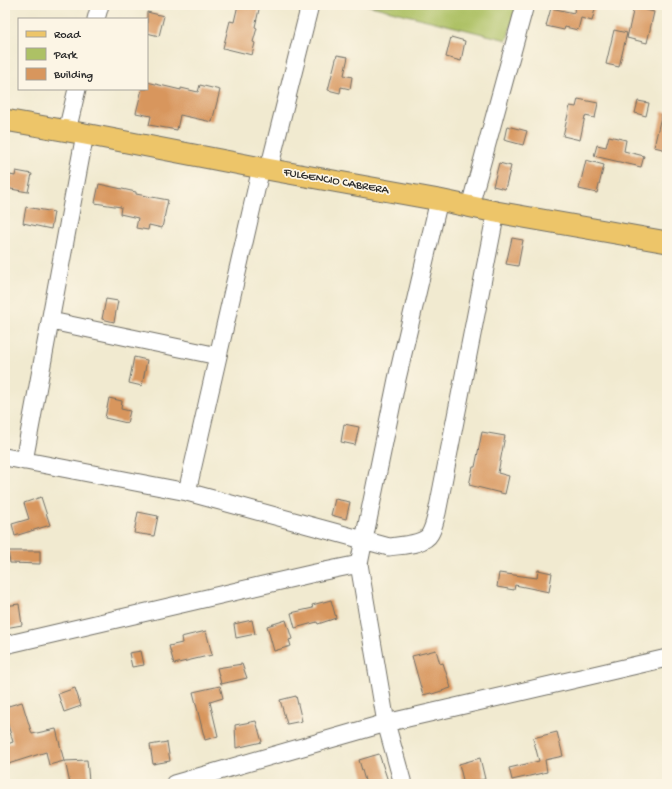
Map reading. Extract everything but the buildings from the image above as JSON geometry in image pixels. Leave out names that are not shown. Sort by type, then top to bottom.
[{"type":"main road","name":"FULGENCIO CABRERA","points":[[5,120],[439,200],[496,212],[667,242]]},
{"type":"street","points":[[96,18],[100,5]]},
{"type":"street","points":[[186,492],[218,356],[265,169],[310,5]]},
{"type":"street","points":[[470,206],[525,5]]},
{"type":"street","points":[[24,461],[51,321],[76,132],[77,90]]},
{"type":"street","points":[[403,784],[386,723],[359,564],[397,379],[439,200]]},
{"type":"street","points":[[5,457],[186,492],[389,547],[418,543],[429,536],[433,527],[496,212]]},
{"type":"street","points":[[51,321],[218,356]]},
{"type":"street","points":[[5,645],[359,564]]},
{"type":"street","points":[[174,784],[386,723],[667,658]]},
{"type":"green space","points":[[367,5],[517,5],[507,40]]}]
